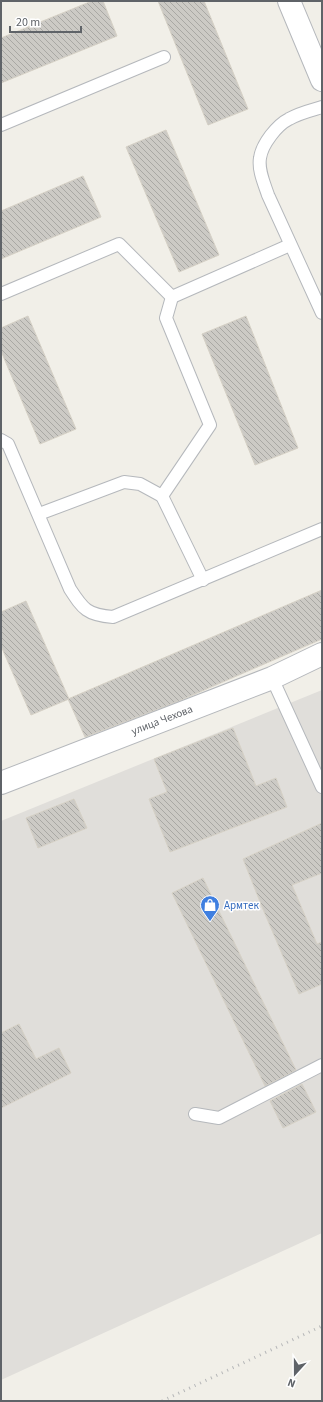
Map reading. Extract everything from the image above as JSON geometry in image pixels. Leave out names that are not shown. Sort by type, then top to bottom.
[{"type":"street","points":[[289,1],[322,80]]},
{"type":"street","name":"улица Чехова","points":[[1,783],[272,678],[322,654]]},
{"type":"lane","points":[[1,125],[164,57]]},
{"type":"lane","points":[[322,107],[289,119],[280,126],[264,146],[260,158],[262,176],[268,195],[322,313]]},
{"type":"lane","points":[[1,294],[119,244],[172,298]]},
{"type":"lane","points":[[162,496],[210,425],[166,318],[172,298],[290,245]]},
{"type":"lane","points":[[1,440],[8,444],[70,589],[84,609],[99,616],[113,617],[322,529]]},
{"type":"lane","points":[[39,514],[124,482],[140,484],[162,496],[203,580]]},
{"type":"lane","points":[[272,678],[322,787]]},
{"type":"lane","points":[[195,1114],[219,1118],[322,1065]]},
{"type":"shaded area","points":[[322,690],[322,1233],[1,1380],[1,821]]},
{"type":"building","points":[[92,1],[103,1],[117,36],[1,83],[1,38]]},
{"type":"building","points":[[158,1],[204,1],[248,109],[208,125]]},
{"type":"building","points":[[166,130],[219,255],[179,272],[126,147]]},
{"type":"building","points":[[83,176],[101,217],[1,259],[1,211]]},
{"type":"building","points":[[28,316],[76,429],[40,444],[1,351],[1,328]]},
{"type":"building","points":[[246,316],[298,448],[255,465],[202,334]]},
{"type":"building","points":[[322,590],[322,639],[179,701],[85,737],[68,699]]},
{"type":"building","points":[[26,601],[69,699],[31,715],[1,646],[1,612]]},
{"type":"building","points":[[233,728],[256,786],[276,778],[287,807],[170,852],[149,799],[167,792],[154,759]]},
{"type":"building","points":[[74,799],[87,828],[38,848],[26,818]]},
{"type":"building","points":[[322,823],[322,873],[292,885],[317,944],[322,942],[322,984],[299,994],[243,859]]},
{"type":"building","points":[[203,878],[296,1070],[265,1086],[172,893]]},
{"type":"building","points":[[19,1024],[36,1059],[59,1048],[71,1073],[1,1108],[1,1033]]},
{"type":"building","points":[[302,1084],[316,1112],[283,1128],[270,1101]]},
{"type":"railway","points":[[162,1401],[322,1326]]},
{"type":"place","name":"Армтек","points":[[210,922]]}]
